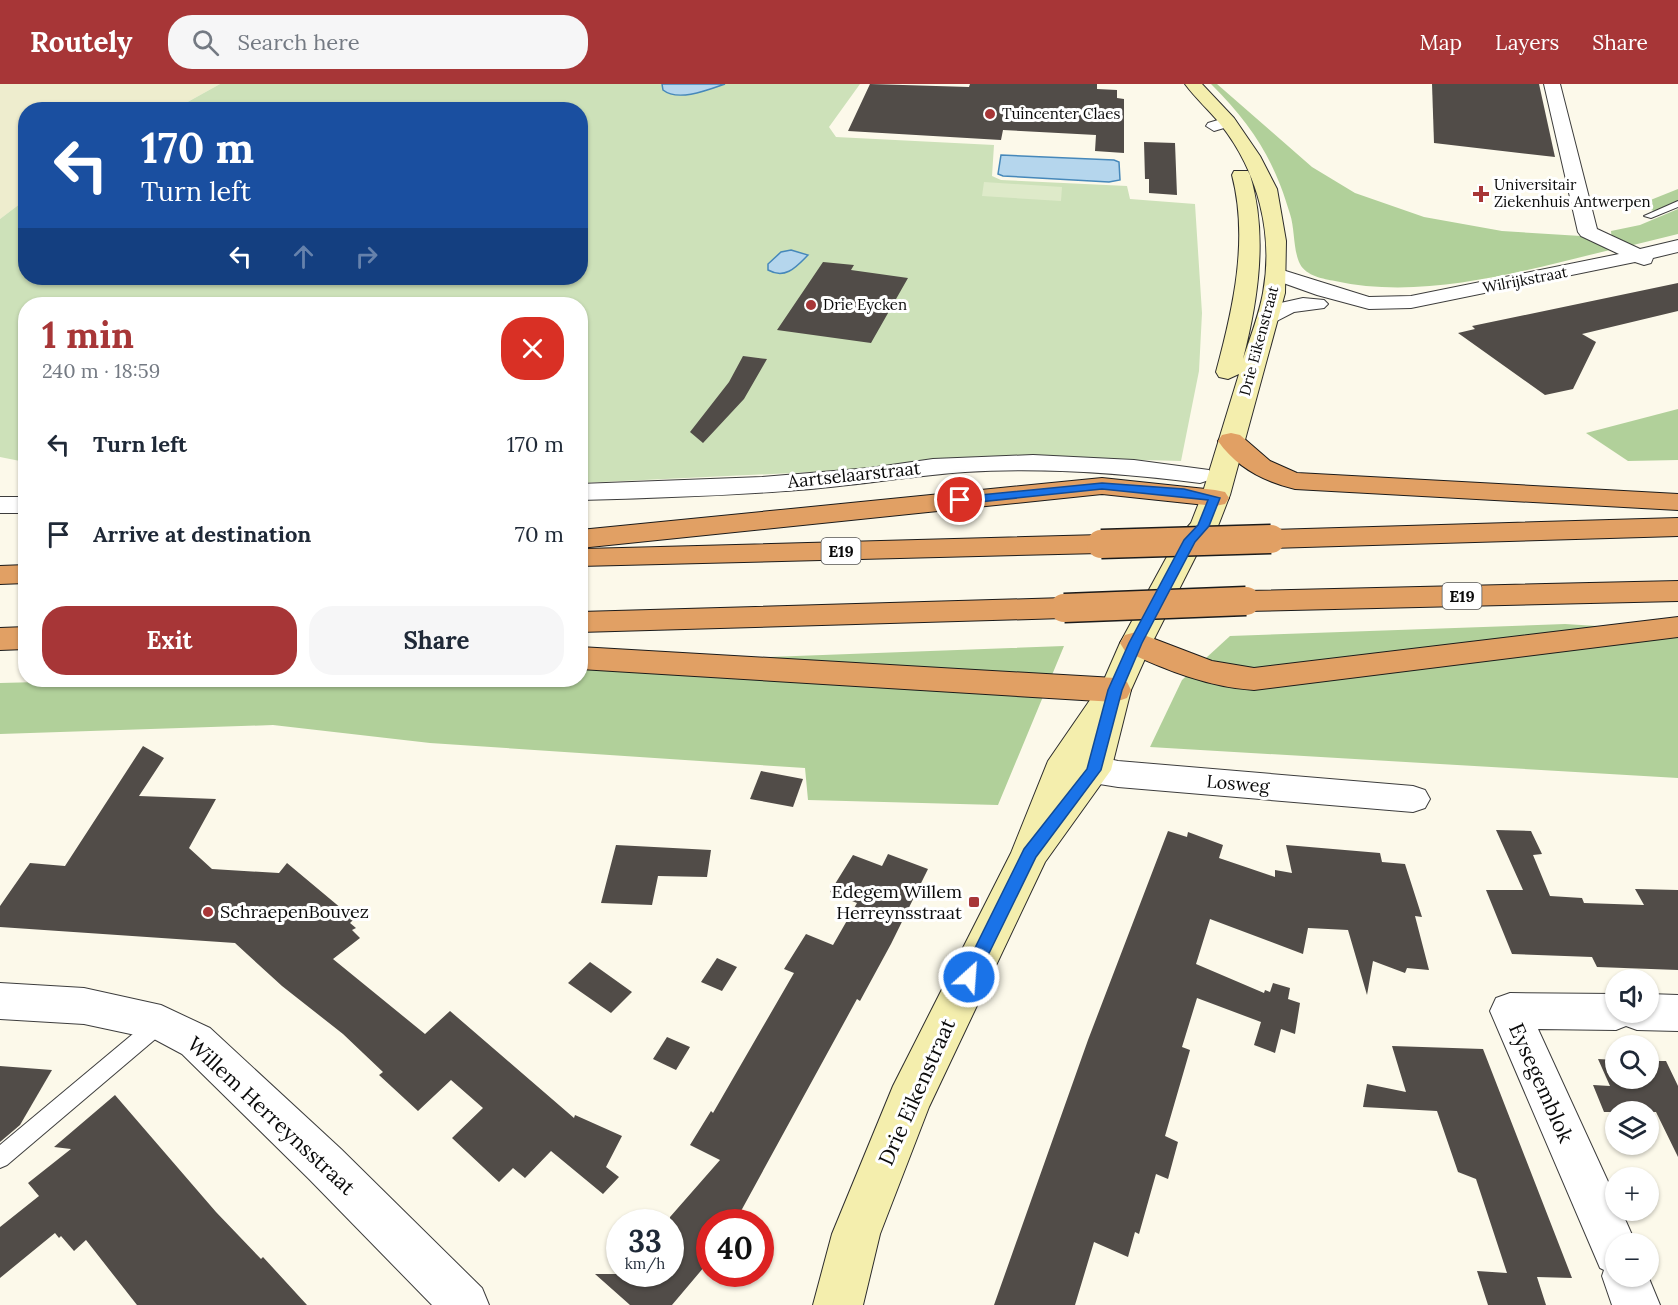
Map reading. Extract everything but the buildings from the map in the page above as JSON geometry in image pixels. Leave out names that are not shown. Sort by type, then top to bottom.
[{"type":"highway","points":[[1232,441],[1267,472],[1295,481],[1678,502]]},
{"type":"highway","points":[[588,538],[1102,486],[1203,489]]},
{"type":"highway","name":"E19","points":[[588,558],[1678,527]]},
{"type":"highway","points":[[0,575],[18,574]]},
{"type":"highway","name":"E19","points":[[588,622],[1246,601],[1678,591]]},
{"type":"highway","points":[[1136,643],[1215,674],[1233,679],[1254,679],[1678,627]]},
{"type":"highway","points":[[0,639],[18,638]]},
{"type":"highway","points":[[588,658],[1115,690]]},
{"type":"street","name":"Drie Eikenstraat","points":[[1178,84],[1251,156],[1267,189],[1276,241],[1275,283],[1267,320],[1232,441],[1203,489]]},
{"type":"street","name":"Drie Eikenstraat","points":[[838,1305],[856,1234],[909,1101],[1030,853],[1079,766],[1136,643],[1190,540],[1204,526],[1203,489],[1239,331],[1250,212],[1244,183],[1221,124],[1193,84]]},
{"type":"street","points":[[1552,84],[1588,232],[1655,265]]},
{"type":"street","points":[[1248,239],[1258,251],[1261,283],[1275,283]]},
{"type":"street","name":"Wilrijkstraat","points":[[1267,320],[1276,309],[1298,304],[1411,303],[1678,246]]},
{"type":"street","name":"Wilrijkstraat","points":[[1275,283],[1324,291],[1369,303]]},
{"type":"street","name":"Wilrijkstraat","points":[[1275,283],[1317,304]]},
{"type":"street","name":"Aartselaarstraat","points":[[588,492],[683,489],[870,476],[932,468],[1029,463],[1155,469],[1203,489]]},
{"type":"street","points":[[0,506],[18,505]]},
{"type":"street","name":"Losweg","points":[[1079,766],[1413,798]]},
{"type":"street","name":"Willem Herreynsstraat","points":[[0,1001],[84,1006],[161,1023],[196,1041],[325,1164],[465,1305]]},
{"type":"street","name":"Eysegemblok","points":[[1605,1012],[1510,1011],[1608,1233]]},
{"type":"street","points":[[1659,1013],[1678,1014]]},
{"type":"street","points":[[1629,1287],[1636,1305]]},
{"type":"lane","points":[[1648,216],[1678,204]]},
{"type":"lane","points":[[0,1158],[161,1023]]},
{"type":"green space","points":[[0,84],[220,84],[188,102],[18,102],[18,205],[0,219]]},
{"type":"green space","name":"Drie Eycken","points":[[220,84],[860,84],[829,127],[836,137],[994,145],[992,176],[1001,180],[1127,186],[1130,199],[1195,204],[1202,313],[1199,371],[1181,461],[982,456],[855,470],[588,483],[588,297],[18,297],[18,461],[0,457],[0,219],[18,205],[18,285],[588,285],[588,102],[188,102]]},
{"type":"green space","points":[[1211,84],[1217,84],[1312,167],[1355,193],[1424,217],[1502,231],[1581,236],[1614,249],[1511,274],[1440,285],[1369,286],[1316,276],[1306,271],[1300,264],[1290,214],[1269,160],[1250,129]]},
{"type":"green space","points":[[984,182],[1062,187],[1061,201],[982,196]]},
{"type":"green space","points":[[1678,189],[1678,201],[1654,211],[1638,205]]},
{"type":"green space","points":[[1678,209],[1678,234],[1625,247],[1612,241],[1611,231],[1640,225]]},
{"type":"green space","points":[[1678,409],[1678,460],[1628,461],[1586,433]]},
{"type":"green space","points":[[1565,624],[1678,631],[1678,778],[1150,747],[1182,680],[1230,636]]},
{"type":"green space","points":[[1064,646],[998,805],[808,800],[805,768],[430,743],[273,725],[0,734],[0,683],[18,683],[18,687],[588,687],[588,664]]},
{"type":"water","points":[[662,84],[725,84],[693,94],[677,95],[663,90]]},
{"type":"water","points":[[1001,155],[1114,160],[1119,162],[1120,180],[1109,182],[1003,176],[998,174]]},
{"type":"water","points":[[791,250],[808,255],[786,273],[774,273],[768,270],[768,264],[781,252]]},
{"type":"place","name":"Tuincenter Claes","points":[[990,114]]},
{"type":"place","name":"Universitair Ziekenhuis Antwerpen","points":[[1481,194]]},
{"type":"place","name":"Drie Eycken","points":[[811,305]]},
{"type":"place","name":"Edegem Willem Herreynsstraat","points":[[974,902]]},
{"type":"place","name":"SchraepenBouvez","points":[[208,912]]},
{"type":"route","points":[[960,500],[1102,486],[1138,488],[1215,498],[1204,526],[1190,540],[1136,643],[1115,690],[1094,770],[1030,853],[969,977]]}]
